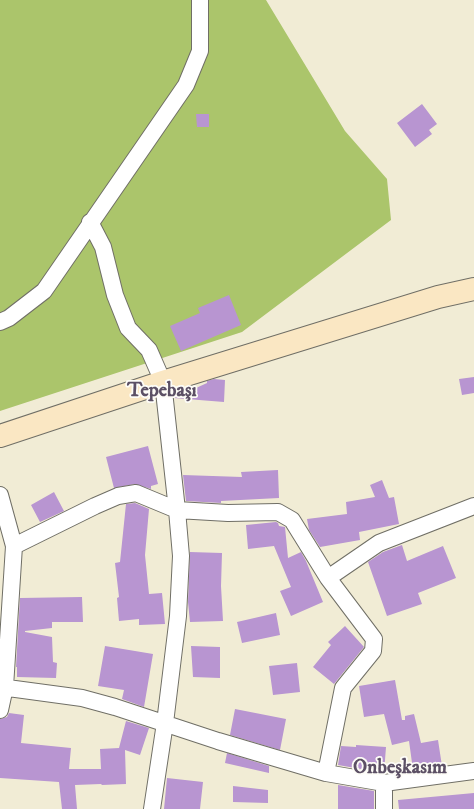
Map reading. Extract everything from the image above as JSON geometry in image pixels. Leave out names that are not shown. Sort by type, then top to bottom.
[{"type":"street","points":[[0,322],[9,318],[44,291],[186,84],[200,51],[200,0]]},
{"type":"street","points":[[90,222],[103,247],[115,295],[128,328],[149,350],[163,382],[177,510],[181,556],[178,616],[165,723],[152,809]]},
{"type":"street","points":[[0,436],[163,382],[438,297],[474,290]]},
{"type":"street","points":[[14,546],[118,496],[136,494],[177,510],[228,513],[278,512],[292,520],[328,578],[374,639],[373,651],[343,688],[326,773]]},
{"type":"street","points":[[0,495],[14,546],[0,710]]},
{"type":"street","points":[[328,578],[379,543],[474,506]]},
{"type":"street","points":[[2,687],[82,698],[116,707],[218,741],[326,773],[384,783],[474,771]]},
{"type":"street","points":[[384,783],[384,809]]},
{"type":"green space","points":[[0,0],[266,0],[345,131],[387,179],[391,220],[242,332],[0,411]]},
{"type":"building","points":[[422,104],[437,124],[429,130],[432,134],[415,147],[397,123]]},
{"type":"building","points":[[196,114],[209,114],[209,127],[197,127]]},
{"type":"building","points":[[229,295],[241,325],[181,351],[170,326],[200,313],[198,308]]},
{"type":"building","points":[[474,377],[474,393],[462,395],[459,379]]},
{"type":"building","points":[[214,379],[225,380],[224,402],[174,398],[207,383],[207,381]]},
{"type":"building","points":[[148,446],[158,484],[151,486],[151,489],[135,484],[114,488],[106,457]]},
{"type":"building","points":[[278,470],[279,498],[221,501],[221,503],[186,501],[183,475],[242,477],[241,472]]},
{"type":"building","points":[[382,480],[389,498],[394,497],[399,524],[359,532],[360,540],[320,547],[309,530],[307,519],[347,514],[346,502],[375,497],[370,485]]},
{"type":"building","points":[[54,492],[64,511],[40,522],[31,505]]},
{"type":"building","points":[[135,503],[149,509],[145,555],[149,594],[162,593],[165,624],[139,625],[139,619],[119,621],[117,598],[119,597],[115,563],[120,562],[126,504]]},
{"type":"building","points":[[276,522],[279,526],[285,527],[288,558],[301,552],[323,602],[291,616],[280,591],[291,587],[274,546],[248,549],[246,525]]},
{"type":"building","points":[[402,545],[407,561],[443,546],[456,578],[418,593],[422,604],[387,616],[368,562],[383,552]]},
{"type":"building","points":[[190,552],[222,553],[221,586],[223,621],[190,622],[188,602]]},
{"type":"building","points":[[82,597],[83,622],[52,622],[52,628],[25,631],[52,637],[53,662],[57,663],[56,678],[17,677],[16,667],[20,598]]},
{"type":"building","points":[[276,613],[280,635],[242,643],[237,622]]},
{"type":"building","points":[[345,626],[364,647],[334,684],[313,667],[331,645],[328,642]]},
{"type":"building","points":[[105,646],[153,654],[144,707],[122,699],[124,690],[98,686]]},
{"type":"building","points":[[191,646],[220,647],[220,678],[193,677]]},
{"type":"building","points":[[297,663],[300,692],[273,695],[269,666]]},
{"type":"building","points":[[395,680],[402,720],[405,720],[405,716],[414,714],[421,743],[438,740],[442,766],[413,770],[409,741],[392,745],[384,714],[364,717],[359,686]]},
{"type":"building","points":[[235,709],[286,719],[280,750],[230,735]]},
{"type":"building","points":[[9,713],[24,715],[21,743],[71,748],[69,769],[101,769],[100,749],[119,748],[126,721],[149,728],[140,755],[125,750],[126,784],[75,785],[77,809],[62,809],[59,782],[0,778],[0,719],[7,717]]},
{"type":"building","points":[[356,745],[386,747],[384,773],[338,765],[341,746],[356,747]]},
{"type":"building","points":[[227,753],[269,766],[269,773],[225,763]]},
{"type":"building","points":[[167,778],[203,782],[200,809],[164,809]]},
{"type":"building","points":[[338,785],[374,791],[374,809],[338,809]]},
{"type":"building","points":[[233,786],[268,790],[268,803],[233,802]]},
{"type":"building","points":[[474,793],[474,809],[399,809],[398,800]]},
{"type":"district","name":"Tepebaşı","points":[[162,392]]},
{"type":"district","name":"Onbeşkasım","points":[[400,769]]}]
